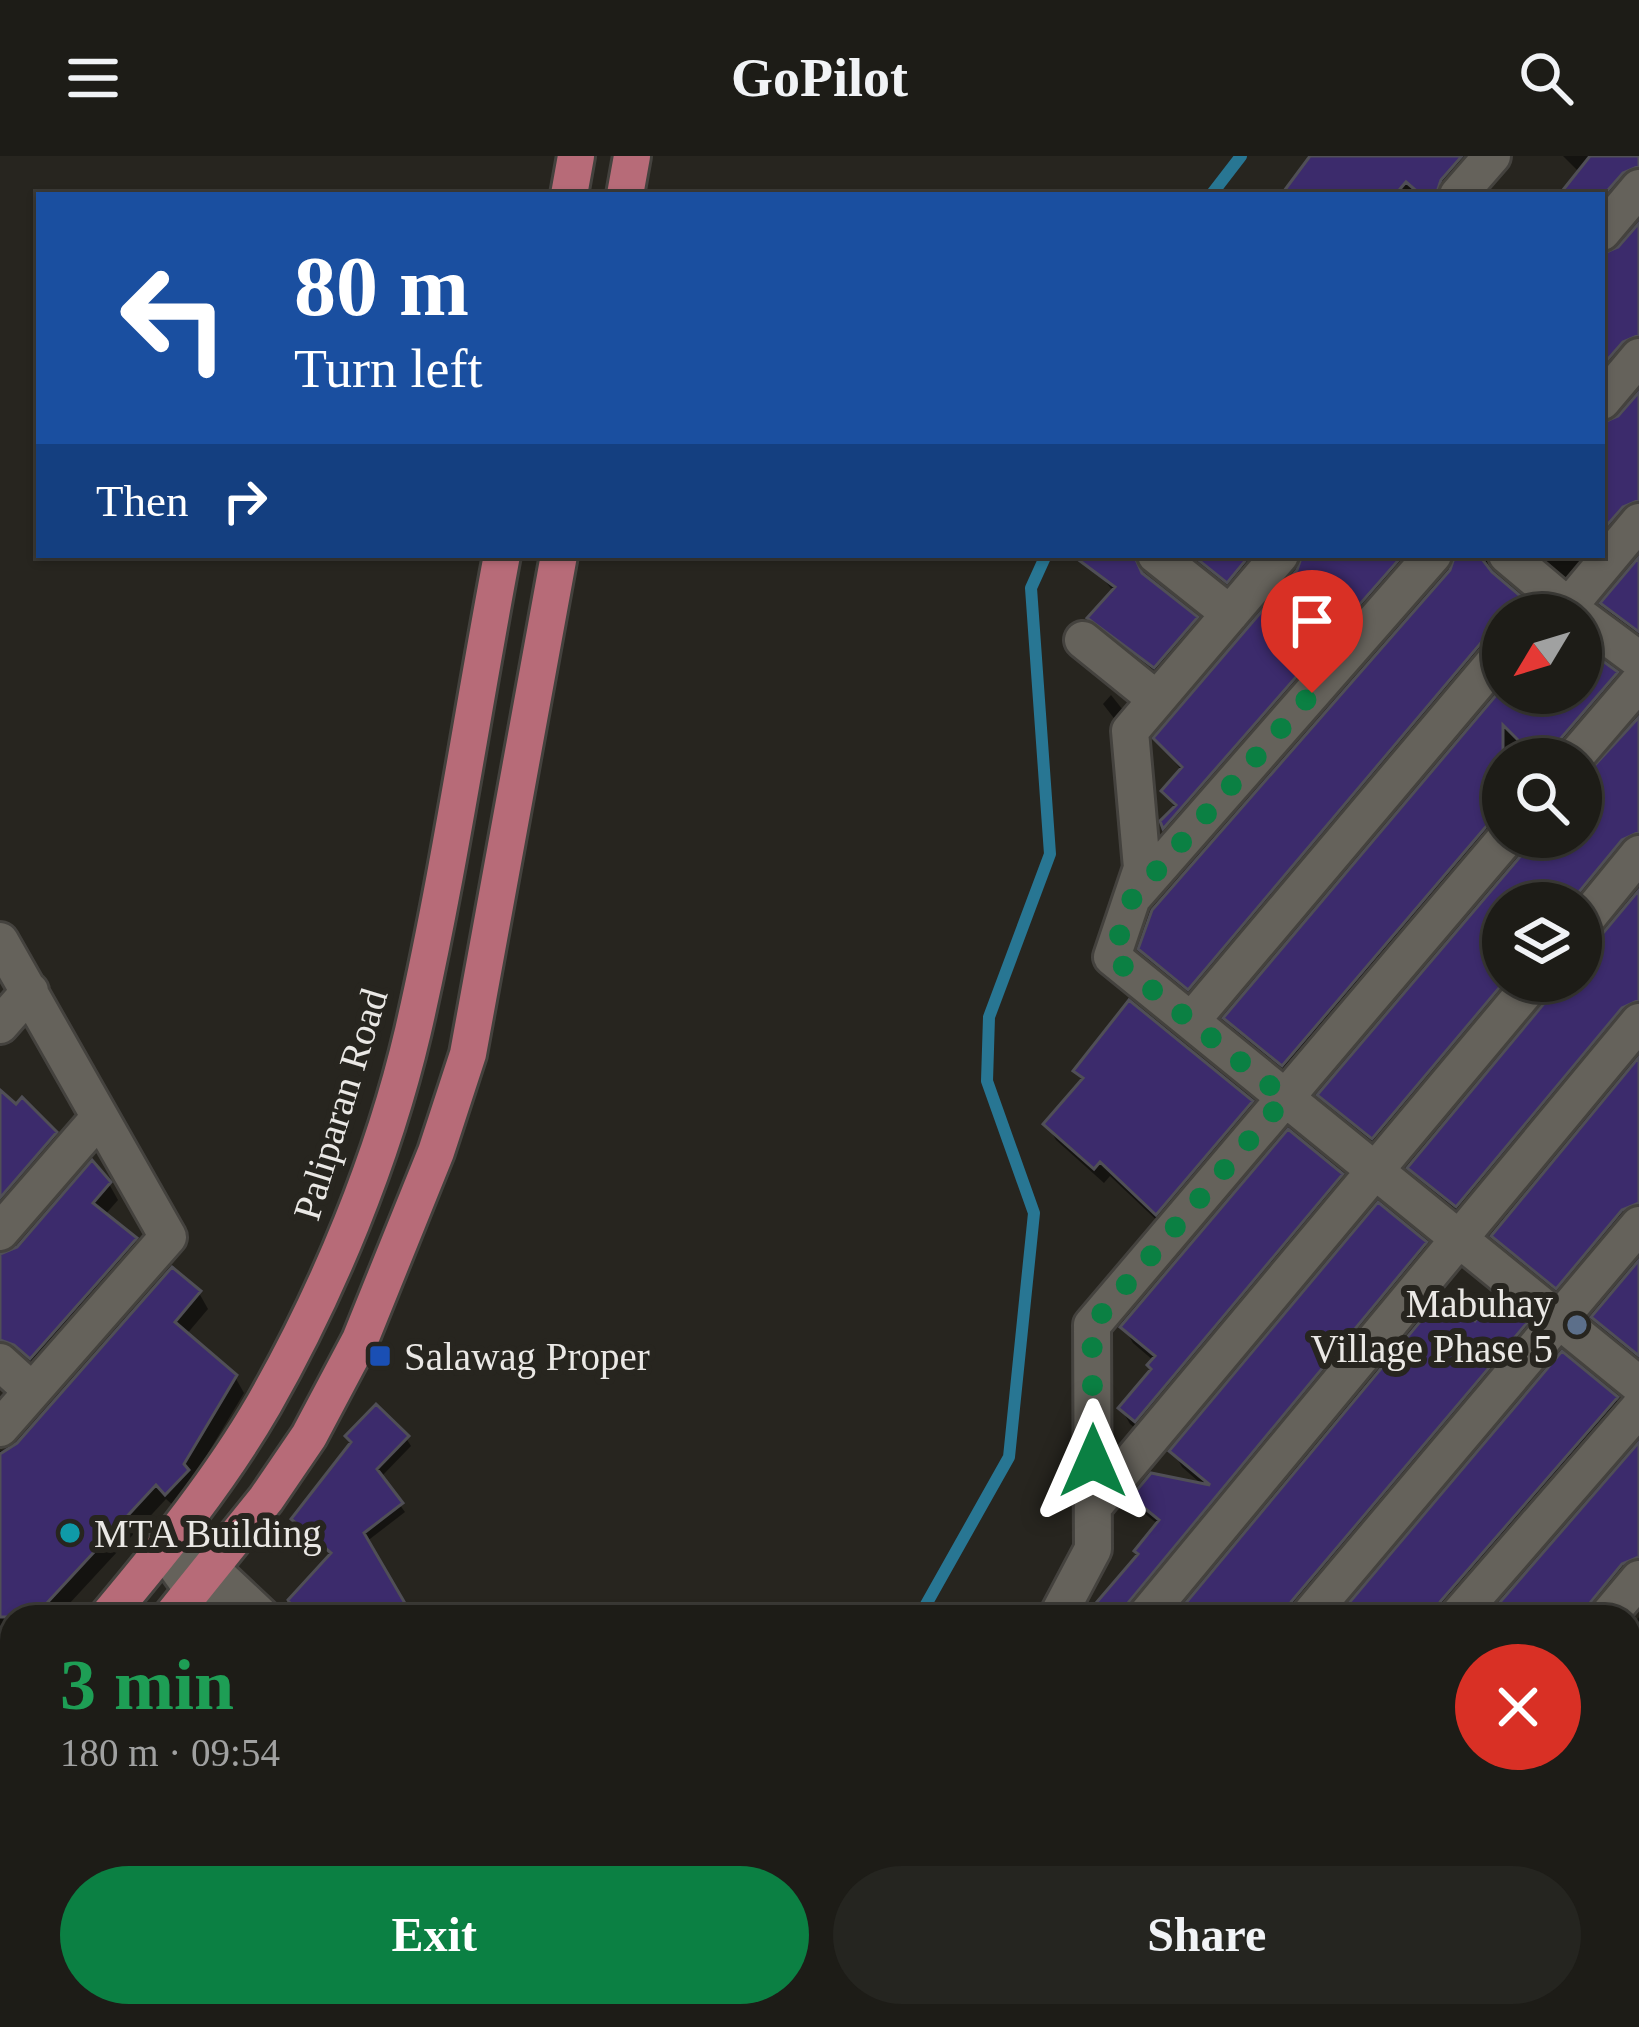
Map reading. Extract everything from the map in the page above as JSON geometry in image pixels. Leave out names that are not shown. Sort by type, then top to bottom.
[{"type":"main road","points":[[569,192],[576,156]]},
{"type":"main road","points":[[626,192],[632,156]]},
{"type":"main road","name":"Paliparan Road","points":[[117,1605],[164,1548],[264,1405],[311,1313],[386,1121],[412,1033],[501,558]]},
{"type":"main road","points":[[192,1592],[298,1452],[350,1359],[436,1152],[468,1054],[558,558]]},
{"type":"street","points":[[1461,192],[1492,156]]},
{"type":"street","points":[[1605,228],[1639,188]]},
{"type":"street","points":[[1605,397],[1639,357]]},
{"type":"street","points":[[1576,594],[1639,522]]},
{"type":"street","points":[[1160,558],[1230,614]]},
{"type":"street","points":[[1277,558],[1130,731],[1142,868],[1112,957],[1639,1385]]},
{"type":"street","points":[[1132,899],[1430,558]]},
{"type":"street","points":[[1510,558],[1547,594]]},
{"type":"street","points":[[1602,635],[1639,660]]},
{"type":"street","points":[[1083,640],[1156,700]]},
{"type":"street","points":[[1191,1022],[1482,677]]},
{"type":"street","points":[[1591,738],[1639,682]]},
{"type":"street","points":[[1602,899],[1639,854]]},
{"type":"street","points":[[1063,1605],[1093,1549],[1092,1325],[1489,858]]},
{"type":"street","points":[[0,941],[167,1237],[0,1428]]},
{"type":"street","points":[[0,1025],[30,991]]},
{"type":"street","points":[[1093,1507],[1517,1002]]},
{"type":"street","points":[[1155,1605],[1639,1022]]},
{"type":"street","points":[[0,1232],[100,1118]]},
{"type":"street","points":[[1318,1605],[1639,1225]]},
{"type":"street","points":[[0,1362],[32,1391]]},
{"type":"street","points":[[1467,1605],[1639,1408]]},
{"type":"street","points":[[164,1548],[192,1592],[228,1605]]},
{"type":"street","points":[[1617,1605],[1639,1579]]},
{"type":"building","points":[[1310,156],[1462,156],[1437,192],[1418,192],[1406,182],[1398,192],[1283,192]]},
{"type":"building","points":[[1590,156],[1639,156],[1639,166],[1623,173],[1605,194],[1561,192]]},
{"type":"building","points":[[1639,223],[1639,335],[1623,342],[1605,363],[1605,253],[1618,247]]},
{"type":"building","points":[[1639,392],[1639,500],[1623,507],[1605,528],[1605,422],[1618,416]]},
{"type":"building","points":[[1639,557],[1639,632],[1602,601]]},
{"type":"building","points":[[1076,558],[1135,558],[1142,573],[1198,617],[1154,668],[1087,618],[1115,587]]},
{"type":"building","points":[[1196,558],[1248,558],[1227,583]]},
{"type":"building","points":[[1301,558],[1400,558],[1163,829],[1160,821],[1176,805],[1161,791],[1182,767],[1153,738],[1297,570]]},
{"type":"building","points":[[1454,558],[1481,558],[1518,594],[1482,594],[1482,642],[1188,990],[1138,949],[1152,910],[1450,570]]},
{"type":"building","points":[[1602,660],[1618,672],[1602,691]]},
{"type":"building","points":[[1482,712],[1582,714],[1561,738],[1516,738],[1503,725],[1503,738],[1482,738],[1482,831],[1282,1066],[1223,1018]]},
{"type":"building","points":[[1639,717],[1639,832],[1622,840],[1587,882],[1498,882],[1519,858],[1602,858],[1602,757]]},
{"type":"building","points":[[1639,890],[1639,1000],[1622,1008],[1456,1207],[1407,1168],[1545,1002],[1602,1002],[1602,934]]},
{"type":"building","points":[[1482,901],[1482,1002],[1487,1002],[1372,1139],[1317,1095]]},
{"type":"building","points":[[1129,1000],[1253,1101],[1156,1215],[1100,1162],[1094,1169],[1043,1124],[1083,1078],[1073,1071]]},
{"type":"building","points":[[1639,1057],[1639,1203],[1622,1210],[1556,1289],[1491,1236]]},
{"type":"building","points":[[0,1090],[16,1104],[22,1097],[57,1132],[0,1198]]},
{"type":"building","points":[[1288,1129],[1343,1174],[1135,1422],[1118,1408],[1151,1369],[1147,1365],[1155,1356],[1120,1327]]},
{"type":"building","points":[[92,1160],[111,1182],[93,1203],[137,1238],[30,1359],[0,1340],[0,1254],[17,1247]]},
{"type":"building","points":[[1378,1202],[1427,1242],[1127,1605],[1094,1605],[1138,1554],[1134,1551],[1159,1520],[1131,1497],[1151,1473],[1210,1485],[1169,1451]]},
{"type":"building","points":[[1639,1260],[1639,1356],[1591,1317]]},
{"type":"building","points":[[172,1267],[201,1291],[175,1322],[237,1375],[184,1464],[189,1470],[165,1495],[156,1485],[45,1605],[0,1605],[0,1454],[17,1443]]},
{"type":"building","points":[[1443,1294],[1475,1321],[1495,1297],[1527,1323],[1290,1605],[1184,1605]]},
{"type":"building","points":[[1562,1351],[1618,1397],[1439,1605],[1347,1605]]},
{"type":"building","points":[[376,1404],[409,1436],[377,1469],[403,1503],[364,1533],[406,1605],[291,1605],[288,1600],[331,1553],[291,1519],[351,1442],[345,1436]]},
{"type":"building","points":[[1639,1442],[1639,1557],[1622,1564],[1589,1605],[1497,1605]]},
{"type":"waterway","points":[[1213,192],[1241,156]]},
{"type":"waterway","points":[[926,1605],[1009,1457],[1034,1213],[987,1081],[989,1017],[1050,854],[1031,588],[1045,558]]},
{"type":"place","name":"Mabuhay Village Phase 5","points":[[1577,1325]]},
{"type":"place","name":"Salawag Proper","points":[[380,1356]]},
{"type":"place","name":"MTA Building","points":[[70,1533]]},
{"type":"route","points":[[1093,1461],[1092,1325],[1285,1098],[1112,957],[1132,899],[1312,693]]}]
